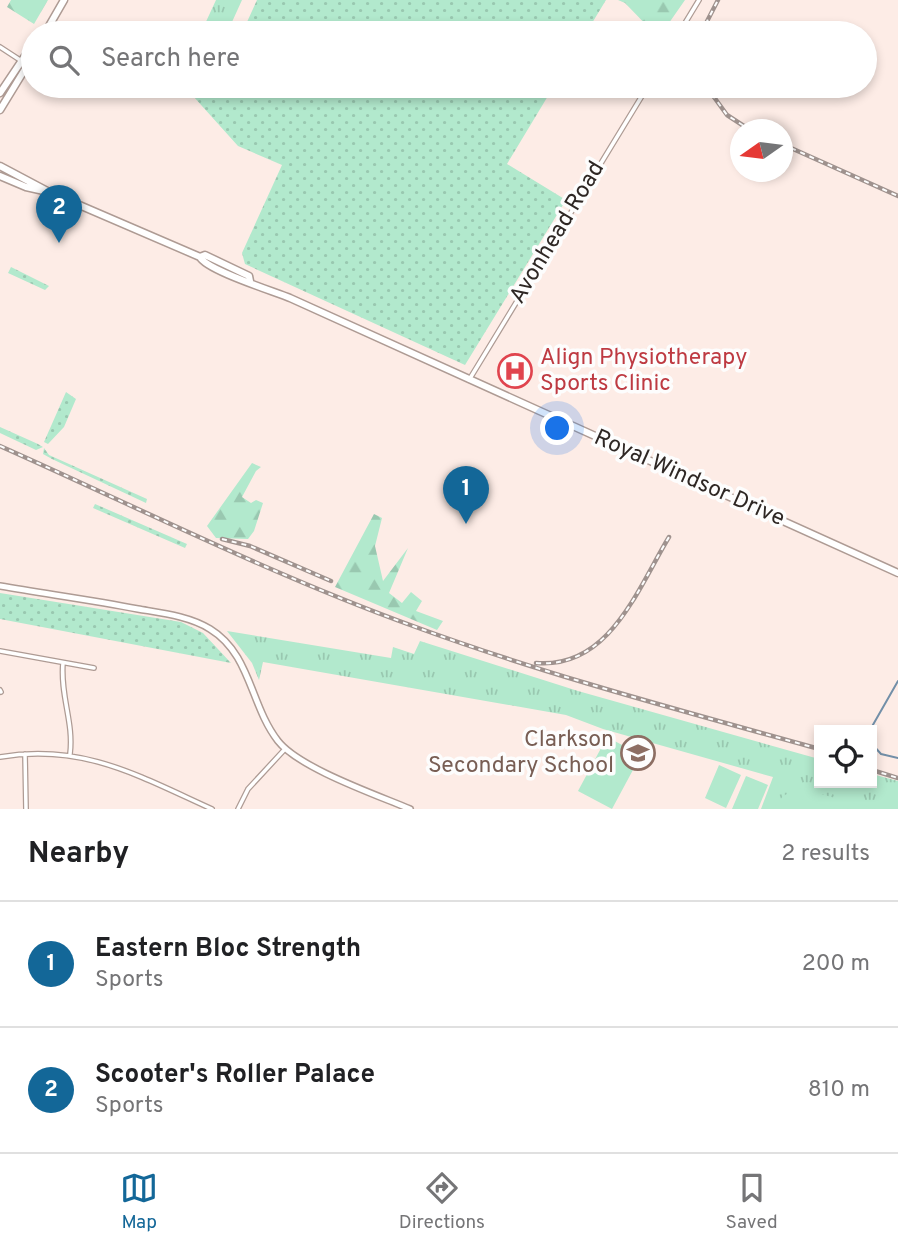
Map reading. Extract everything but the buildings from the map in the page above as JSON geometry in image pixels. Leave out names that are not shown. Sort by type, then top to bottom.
[{"type":"main road","points":[[52,21],[64,0]]},
{"type":"main road","points":[[0,93],[21,67]]},
{"type":"main road","points":[[0,110],[21,70]]},
{"type":"main road","name":"Royal Windsor Drive","points":[[0,166],[49,192],[200,257],[202,262],[246,282],[250,281],[898,573]]},
{"type":"main road","name":"Royal Windsor Drive","points":[[0,176],[26,187],[49,192]]},
{"type":"street","points":[[686,21],[699,0]]},
{"type":"street","points":[[0,47],[21,60]]},
{"type":"street","name":"Avonhead Road","points":[[469,380],[641,98]]},
{"type":"street","points":[[0,586],[153,611],[185,618],[210,629],[231,647],[243,664],[262,716],[285,749],[308,764],[410,809]]},
{"type":"street","points":[[0,651],[94,668]]},
{"type":"street","points":[[63,662],[61,687],[71,729],[70,754]]},
{"type":"street","points":[[239,809],[248,789],[285,749]]},
{"type":"street","points":[[25,754],[26,809]]},
{"type":"street","points":[[0,757],[70,754],[116,766],[212,809]]},
{"type":"green space","points":[[11,0],[48,0],[36,21],[29,21],[7,7]]},
{"type":"green space","points":[[216,0],[242,0],[232,21],[206,21]]},
{"type":"green space","points":[[257,0],[606,0],[593,21],[247,21]]},
{"type":"green space","points":[[618,0],[685,0],[670,21],[642,21],[625,3]]},
{"type":"green space","points":[[195,98],[547,98],[507,164],[566,200],[465,365],[245,264],[242,253],[282,165],[238,146]]},
{"type":"green space","points":[[11,267],[49,286],[45,290],[8,273]]},
{"type":"green space","points":[[66,392],[76,399],[64,427],[48,444],[44,442]]},
{"type":"green space","points":[[0,427],[43,447],[36,450],[0,433]]},
{"type":"green space","points":[[44,448],[49,455],[147,499],[146,503],[52,459],[43,454]]},
{"type":"green space","points":[[252,463],[261,467],[242,497],[251,503],[256,500],[263,503],[254,531],[248,539],[216,538],[207,526]]},
{"type":"green space","points":[[95,504],[187,544],[185,548],[93,508]]},
{"type":"green space","points":[[374,514],[382,518],[375,546],[383,581],[408,548],[389,593],[402,603],[411,592],[422,601],[416,611],[443,621],[437,630],[335,587]]},
{"type":"green space","points":[[0,593],[181,622],[203,633],[231,663],[0,619]]},
{"type":"green space","points":[[227,631],[391,658],[393,647],[414,654],[420,641],[578,691],[814,758],[814,788],[877,788],[877,775],[898,781],[898,809],[761,809],[773,777],[603,729],[566,715],[263,662],[259,680],[252,663]]},
{"type":"green space","points":[[607,737],[641,755],[612,809],[578,791]]},
{"type":"green space","points":[[719,765],[741,775],[726,808],[705,798]]},
{"type":"green space","points":[[746,776],[768,785],[758,809],[732,809]]},
{"type":"green space","points":[[799,788],[876,809],[851,809],[801,796],[796,798],[841,809],[773,809],[783,796]]},
{"type":"waterway","points":[[873,725],[898,681]]},
{"type":"waterway","points":[[877,750],[881,754],[898,758]]},
{"type":"railway","points":[[707,21],[718,0]]},
{"type":"railway","points":[[715,98],[733,119]]},
{"type":"railway","points":[[793,149],[898,196]]},
{"type":"railway","points":[[0,446],[256,563],[413,626],[564,676],[814,748]]},
{"type":"railway","points":[[536,663],[561,661],[583,653],[602,640],[632,602],[669,537]]},
{"type":"railway","points":[[222,539],[250,546],[331,581]]},
{"type":"railway","points":[[877,772],[898,778]]},
{"type":"place","name":"Scooter's Roller Palace","points":[[59,243]]},
{"type":"place","name":"Align Physiotherapy Sports Clinic","points":[[515,371]]},
{"type":"place","name":"Eastern Bloc Strength","points":[[466,524]]},
{"type":"place","name":"Clarkson Secondary School","points":[[638,753]]}]
